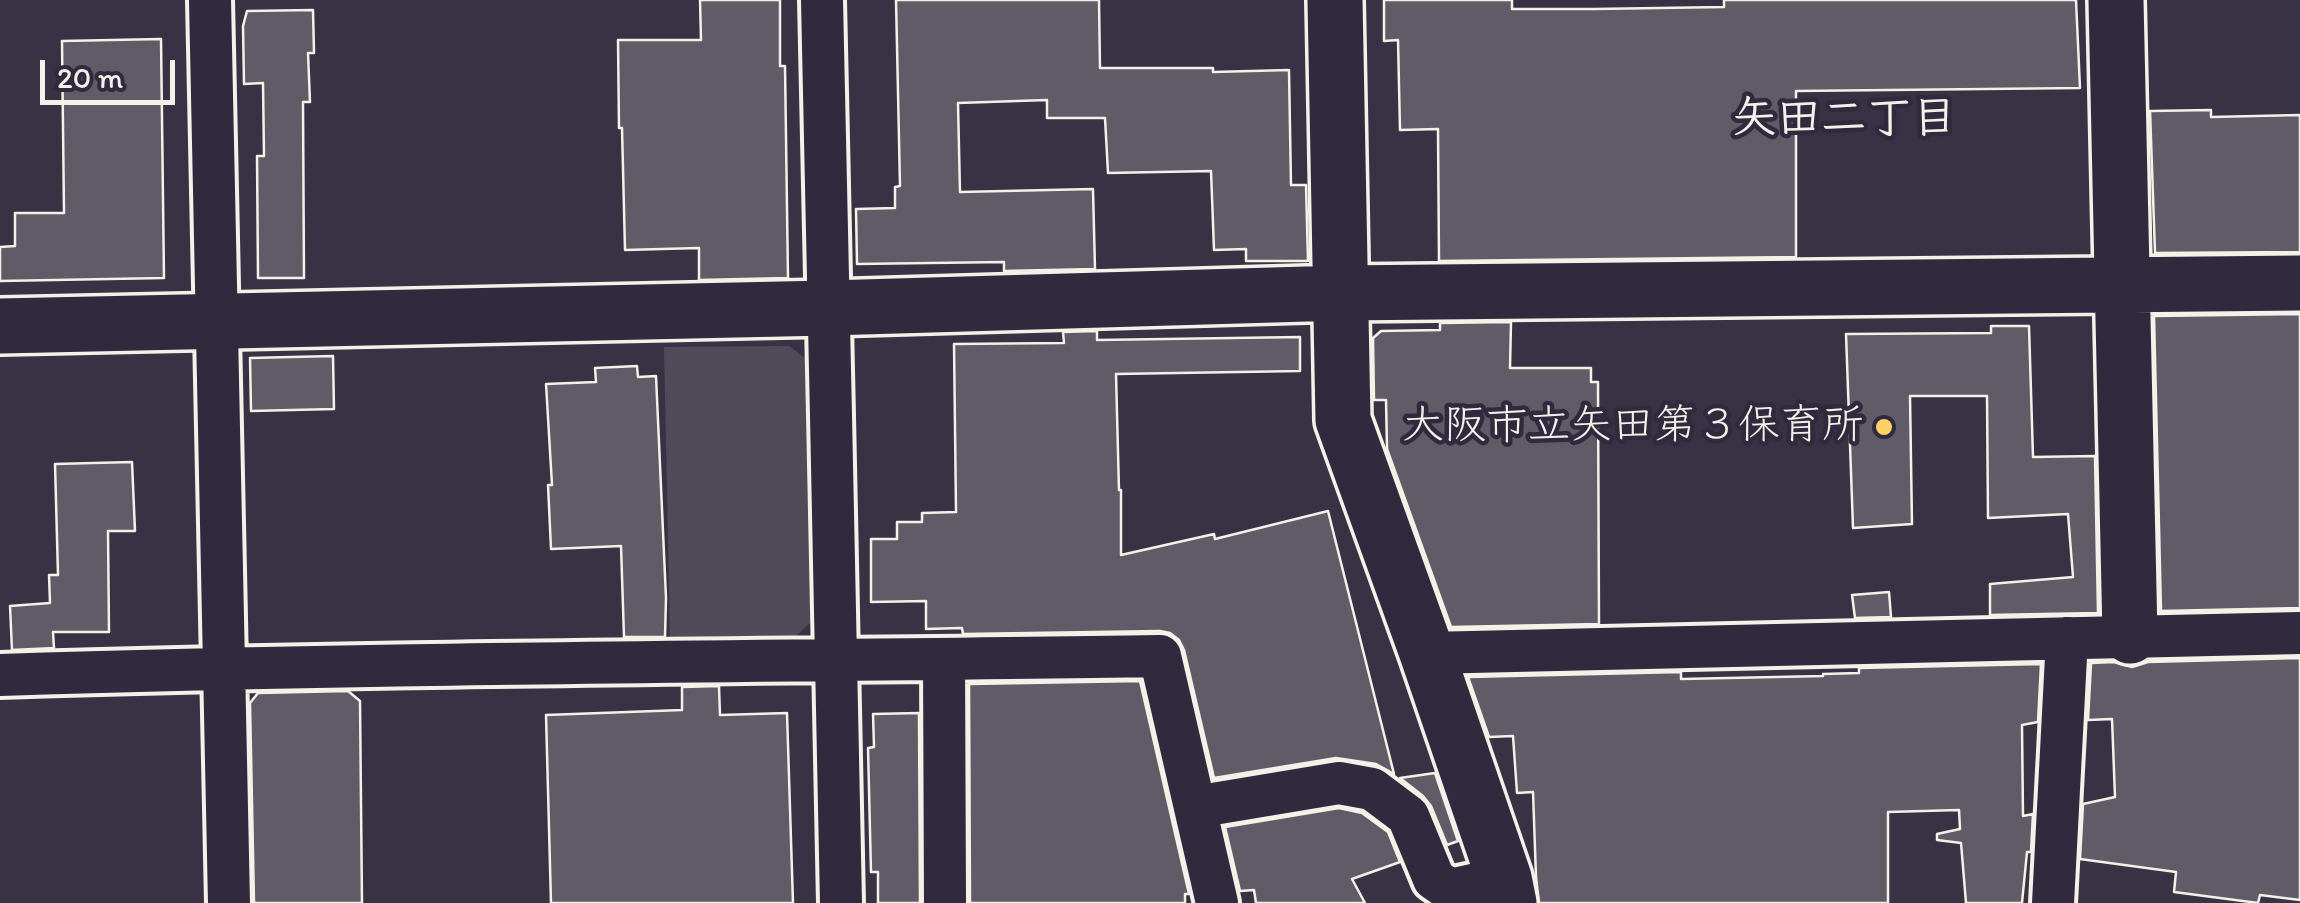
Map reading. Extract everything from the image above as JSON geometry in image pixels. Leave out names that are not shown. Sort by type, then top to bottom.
[{"type":"street","points":[[210,0],[229,903]]},
{"type":"street","points":[[822,0],[840,903]]},
{"type":"street","points":[[1195,807],[1339,784],[1372,789],[1408,816],[1434,879],[1450,890],[1506,890],[1427,652],[1343,420],[1335,0]]},
{"type":"street","points":[[2116,0],[2130,636]]},
{"type":"street","points":[[0,326],[1341,293],[2300,283]]},
{"type":"street","points":[[1427,652],[2300,632]]},
{"type":"street","points":[[2054,903],[2067,638]]},
{"type":"street","points":[[0,675],[224,668],[1160,656],[1217,903]]},
{"type":"street","points":[[944,659],[945,903]]},
{"type":"shaded area","points":[[789,346],[805,358],[810,623],[794,638],[670,640],[664,347]]},
{"type":"building","points":[[700,0],[780,0],[780,66],[785,66],[788,278],[699,280],[699,248],[625,250],[618,40],[701,40]]},
{"type":"building","points":[[896,0],[1099,0],[1100,68],[1289,70],[1291,185],[1306,185],[1308,261],[1246,261],[1246,249],[1214,250],[1211,171],[1108,173],[1105,118],[1047,118],[1047,100],[958,103],[960,192],[1093,189],[1095,269],[1004,271],[1004,262],[857,264],[856,209],[895,208],[895,187],[900,186]]},
{"type":"building","points":[[1384,0],[1512,0],[1512,9],[1593,9],[1724,7],[1724,0],[2076,0],[2080,88],[1796,91],[1796,257],[1439,261],[1438,129],[1400,130],[1398,40],[1384,41]]},
{"type":"building","points":[[313,10],[314,53],[308,53],[310,102],[303,102],[304,278],[258,278],[257,156],[264,156],[263,83],[244,84],[243,26],[247,11]]},
{"type":"building","points":[[161,39],[164,278],[0,281],[0,247],[15,246],[15,213],[64,213],[62,41]]},
{"type":"building","points":[[2211,110],[2211,117],[2300,115],[2300,252],[2155,253],[2150,111]]},
{"type":"building","points":[[2300,314],[2300,608],[2161,611],[2154,316]]},
{"type":"building","points":[[1511,322],[1510,368],[1591,368],[1591,382],[1598,382],[1599,624],[1451,627],[1387,449],[1386,400],[1374,400],[1373,338],[1381,331],[1440,330],[1440,323]]},
{"type":"building","points":[[1991,326],[2029,326],[2033,457],[2095,456],[2098,613],[1990,615],[1990,584],[2073,577],[2068,514],[1988,518],[1987,396],[1910,396],[1912,524],[1853,528],[1846,334],[1991,333]]},
{"type":"building","points":[[1097,331],[1097,340],[1300,337],[1300,371],[1116,374],[1121,555],[1214,534],[1215,539],[1328,511],[1394,774],[1376,764],[1336,758],[1214,778],[1184,650],[1170,633],[963,634],[962,628],[926,629],[926,601],[871,602],[871,539],[897,539],[897,522],[922,522],[922,513],[956,512],[954,344],[1064,343],[1063,332]]},
{"type":"building","points":[[333,356],[334,409],[251,411],[250,358]]},
{"type":"building","points":[[637,366],[638,377],[656,376],[665,637],[624,637],[621,546],[551,549],[546,384],[596,382],[595,368]]},
{"type":"building","points":[[132,462],[135,531],[108,531],[109,632],[53,632],[54,648],[12,650],[10,606],[50,603],[49,575],[58,575],[55,464]]},
{"type":"building","points":[[1889,592],[1891,617],[1855,618],[1852,595]]},
{"type":"building","points":[[2300,658],[2300,900],[2260,895],[2258,903],[2174,892],[2176,872],[2080,859],[2083,804],[2115,797],[2112,719],[2088,720],[2091,663],[2114,662],[2132,667],[2148,662]]},
{"type":"building","points":[[2041,664],[2038,722],[2022,725],[2023,816],[2033,814],[2022,903],[1966,903],[1961,843],[1937,840],[1937,834],[1960,829],[1959,810],[1888,812],[1888,903],[1539,903],[1533,792],[1517,793],[1513,736],[1489,737],[1468,677],[1681,672],[1681,679],[1823,676],[1859,673],[1859,668]]},
{"type":"building","points":[[1140,681],[1189,894],[1185,894],[1185,903],[970,903],[969,684]]},
{"type":"building","points":[[719,686],[720,715],[787,713],[793,903],[551,903],[546,715],[682,710],[682,687]]},
{"type":"building","points":[[348,691],[360,701],[362,903],[254,903],[250,703],[258,693]]},
{"type":"building","points":[[919,713],[920,903],[878,903],[878,872],[871,872],[868,748],[874,747],[873,714]]},
{"type":"building","points":[[1435,773],[1458,841],[1447,845],[1431,806],[1400,778]]},
{"type":"building","points":[[1339,808],[1362,813],[1388,832],[1400,862],[1352,879],[1365,903],[1256,903],[1254,890],[1240,891],[1225,827]]},
{"type":"place","name":"大阪市立矢田第３保育所","points":[[1884,427]]},
{"type":"district","name":"矢田二丁目","points":[[1844,121]]}]
